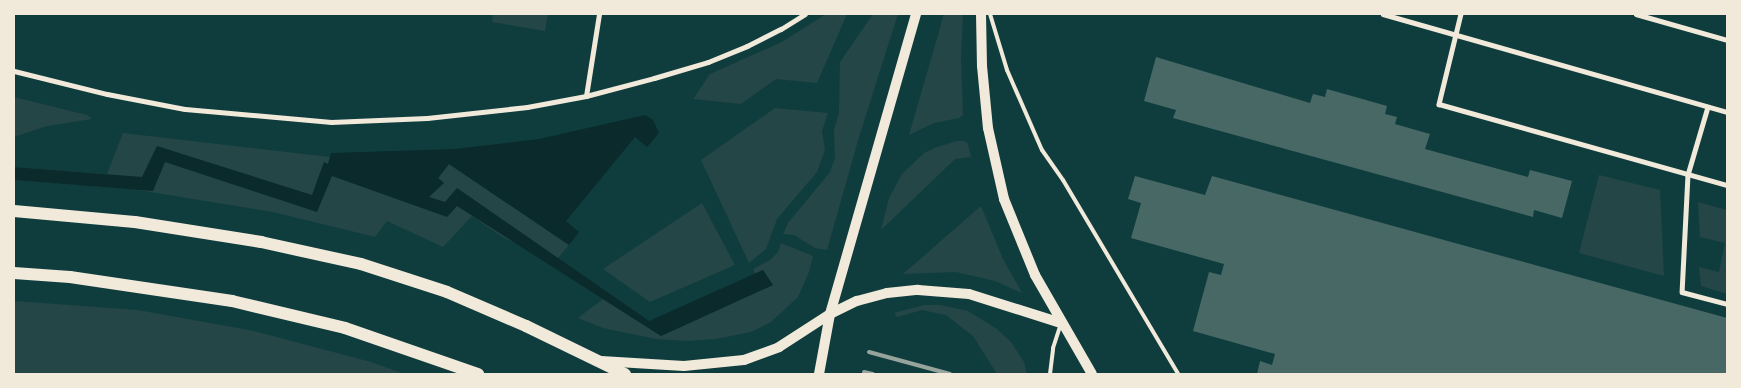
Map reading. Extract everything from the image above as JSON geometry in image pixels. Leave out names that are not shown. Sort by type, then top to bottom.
[{"type":"main road","points":[[819,374],[830,314],[916,14]]},
{"type":"main road","points":[[981,14],[982,66],[988,128],[998,179],[1024,250],[1061,323],[1092,374]]},
{"type":"main road","points":[[14,211],[135,222],[261,242],[361,264],[447,292],[526,326],[625,374]]},
{"type":"main road","points":[[14,273],[70,277],[232,301],[345,328],[478,374]]},
{"type":"main road","points":[[598,360],[662,366],[721,364],[744,360],[762,354],[793,339],[830,314],[873,296],[918,290],[993,300],[1061,323]]},
{"type":"street","points":[[586,96],[599,14]]},
{"type":"street","points":[[14,71],[107,94],[185,108],[331,122],[369,122],[474,114],[586,96],[708,62],[781,29],[805,14]]},
{"type":"street","points":[[1383,14],[1727,112]]},
{"type":"street","points":[[1461,14],[1439,104],[1727,185]]},
{"type":"street","points":[[1636,14],[1727,40]]},
{"type":"street","points":[[1708,107],[1688,174],[1682,292],[1727,304]]},
{"type":"lane","points":[[990,14],[1007,70],[1042,150],[1063,180],[1178,374]]},
{"type":"lane","points":[[1050,374],[1053,348],[1061,323]]},
{"type":"shaded area","points":[[493,14],[548,14],[545,31],[492,22]]},
{"type":"shaded area","points":[[826,14],[847,14],[817,83],[776,79],[741,104],[693,99],[710,74],[782,42]]},
{"type":"shaded area","points":[[873,14],[898,14],[859,137],[827,250],[815,248],[794,235],[783,234],[788,223],[830,172],[835,158],[834,130],[839,112],[840,62]]},
{"type":"shaded area","points":[[944,14],[963,14],[961,58],[963,115],[959,118],[934,123],[909,135]]},
{"type":"shaded area","points":[[14,97],[87,115],[92,119],[47,126],[14,137]]},
{"type":"shaded area","points":[[775,108],[828,113],[822,131],[825,150],[817,172],[777,219],[766,249],[749,263],[701,160]]},
{"type":"shaded area","points":[[645,115],[653,120],[659,133],[647,147],[635,137],[566,221],[579,232],[569,245],[449,164],[438,178],[444,183],[429,197],[445,202],[457,188],[649,321],[763,270],[773,285],[661,336],[457,206],[447,217],[332,176],[317,212],[165,162],[153,191],[14,180],[14,167],[142,177],[157,146],[312,195],[324,162],[328,164],[331,153],[455,149],[539,139]]},
{"type":"shaded area","points":[[123,133],[330,157],[328,164],[444,183],[438,178],[449,164],[569,245],[557,259],[504,238],[472,216],[443,247],[387,221],[375,237],[273,212],[132,189],[14,180],[14,167],[107,174]]},
{"type":"shaded area","points":[[957,141],[964,141],[968,144],[971,157],[955,159],[881,230],[889,198],[902,174],[924,153]]},
{"type":"shaded area","points":[[1599,175],[1660,190],[1664,276],[1579,253]]},
{"type":"shaded area","points":[[1698,202],[1727,210],[1727,294],[1701,286],[1699,267],[1719,272],[1725,243],[1700,237]]},
{"type":"shaded area","points":[[702,203],[735,265],[650,302],[603,269]]},
{"type":"shaded area","points":[[981,206],[1003,259],[1022,293],[995,281],[956,272],[903,274]]},
{"type":"shaded area","points":[[781,243],[813,256],[809,272],[798,297],[771,322],[751,332],[716,339],[686,341],[656,339],[603,328],[578,318],[603,299],[661,336],[773,285],[763,270],[755,274],[753,269],[770,260],[778,252]]},
{"type":"shaded area","points":[[14,301],[138,310],[254,331],[371,362],[405,374],[14,374]]},
{"type":"shaded area","points":[[924,305],[940,305],[968,311],[997,329],[1011,342],[1024,362],[1027,374],[997,374],[973,336],[946,315],[922,310],[897,317],[894,313]]},
{"type":"building","points":[[1156,57],[1310,103],[1313,94],[1325,97],[1327,89],[1387,106],[1385,114],[1397,117],[1395,124],[1430,134],[1425,149],[1528,177],[1530,170],[1572,181],[1562,218],[1534,210],[1533,217],[1173,118],[1176,110],[1144,101]]},
{"type":"building","points":[[1135,176],[1205,195],[1212,176],[1727,318],[1727,374],[1257,374],[1260,361],[1272,365],[1275,354],[1193,331],[1209,272],[1221,275],[1224,264],[1131,238],[1141,203],[1128,199]]},
{"type":"railway","points":[[869,352],[950,374]]},
{"type":"railway","points":[[864,372],[873,374]]}]
